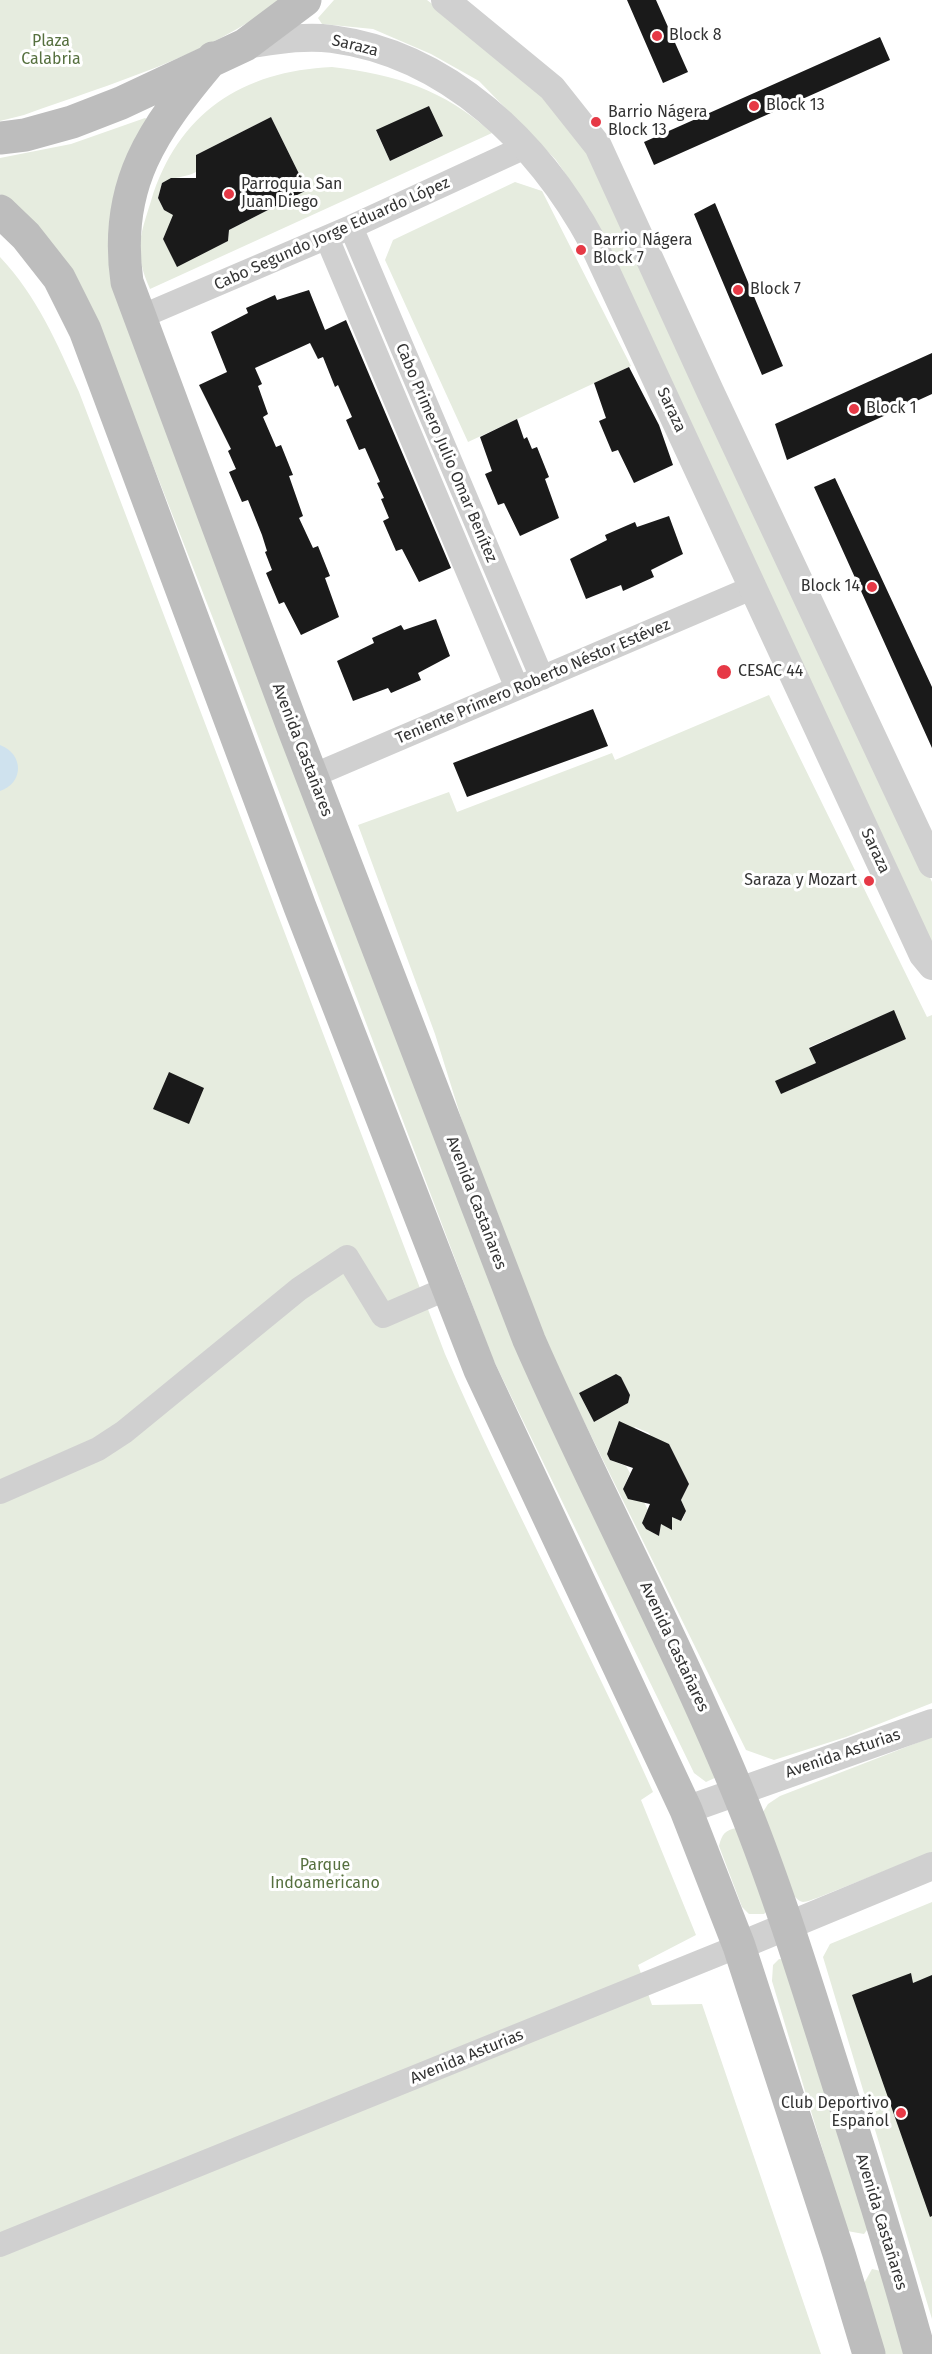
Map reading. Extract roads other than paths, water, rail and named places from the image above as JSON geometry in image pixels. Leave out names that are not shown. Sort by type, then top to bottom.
[{"type":"main road","points":[[0,138],[25,135],[72,122],[121,103],[245,45],[304,0]]},
{"type":"main road","name":"Avenida Castañares","points":[[213,58],[175,104],[131,186],[122,228],[123,255],[127,282],[138,318],[530,1340],[569,1431],[701,1703],[738,1791],[788,1926],[887,2237],[920,2354]]},
{"type":"main road","points":[[0,211],[26,236],[59,278],[101,368],[300,907],[480,1370],[686,1810],[739,1946],[839,2253],[869,2354]]},
{"type":"main road","points":[[839,2253],[887,2237]]},
{"type":"street","points":[[445,0],[552,88],[598,146],[705,381],[932,864]]},
{"type":"street","name":"Saraza","points":[[245,45],[290,39],[332,39],[386,54],[424,68],[467,95],[506,125],[558,186],[593,243],[928,960]]},
{"type":"street","name":"Cabo Segundo Jorge Eduardo López","points":[[138,318],[327,238],[525,147]]},
{"type":"street","name":"Cabo Primero Julio Omar Benítez","points":[[351,227],[542,678]]},
{"type":"street","name":"Cabo Primero Julio Omar Benítez","points":[[327,238],[517,688]]},
{"type":"street","name":"Teniente Primero Roberto Néstor Estévez","points":[[312,776],[754,587]]},
{"type":"street","points":[[0,1492],[98,1449],[124,1432],[298,1289],[347,1257],[383,1316],[448,1288]]},
{"type":"street","name":"Avenida Asturias","points":[[686,1810],[932,1723]]},
{"type":"street","name":"Avenida Asturias","points":[[0,2245],[932,1866]]},
{"type":"water","points":[[0,745],[14,755],[18,768],[14,782],[0,791]]},
{"type":"place","name":"Block 8","points":[[657,36]]},
{"type":"place","name":"Block 13","points":[[754,106]]},
{"type":"place","name":"Barrio Nágera Block 13","points":[[596,122]]},
{"type":"place","name":"Parroquia San Juan Diego","points":[[229,194]]},
{"type":"place","name":"Barrio Nágera Block 7","points":[[581,250]]},
{"type":"place","name":"Block 7","points":[[738,290]]},
{"type":"place","name":"Block 1","points":[[854,409]]},
{"type":"place","name":"Block 14","points":[[872,587]]},
{"type":"place","name":"CESAC 44","points":[[724,672]]},
{"type":"place","name":"Saraza y Mozart","points":[[869,881]]},
{"type":"place","name":"Club Deportivo Español","points":[[901,2113]]},
{"type":"park label","name":"Plaza Calabria","points":[[51,51]]},
{"type":"park label","name":"Parque Indoamericano","points":[[325,1875]]}]
